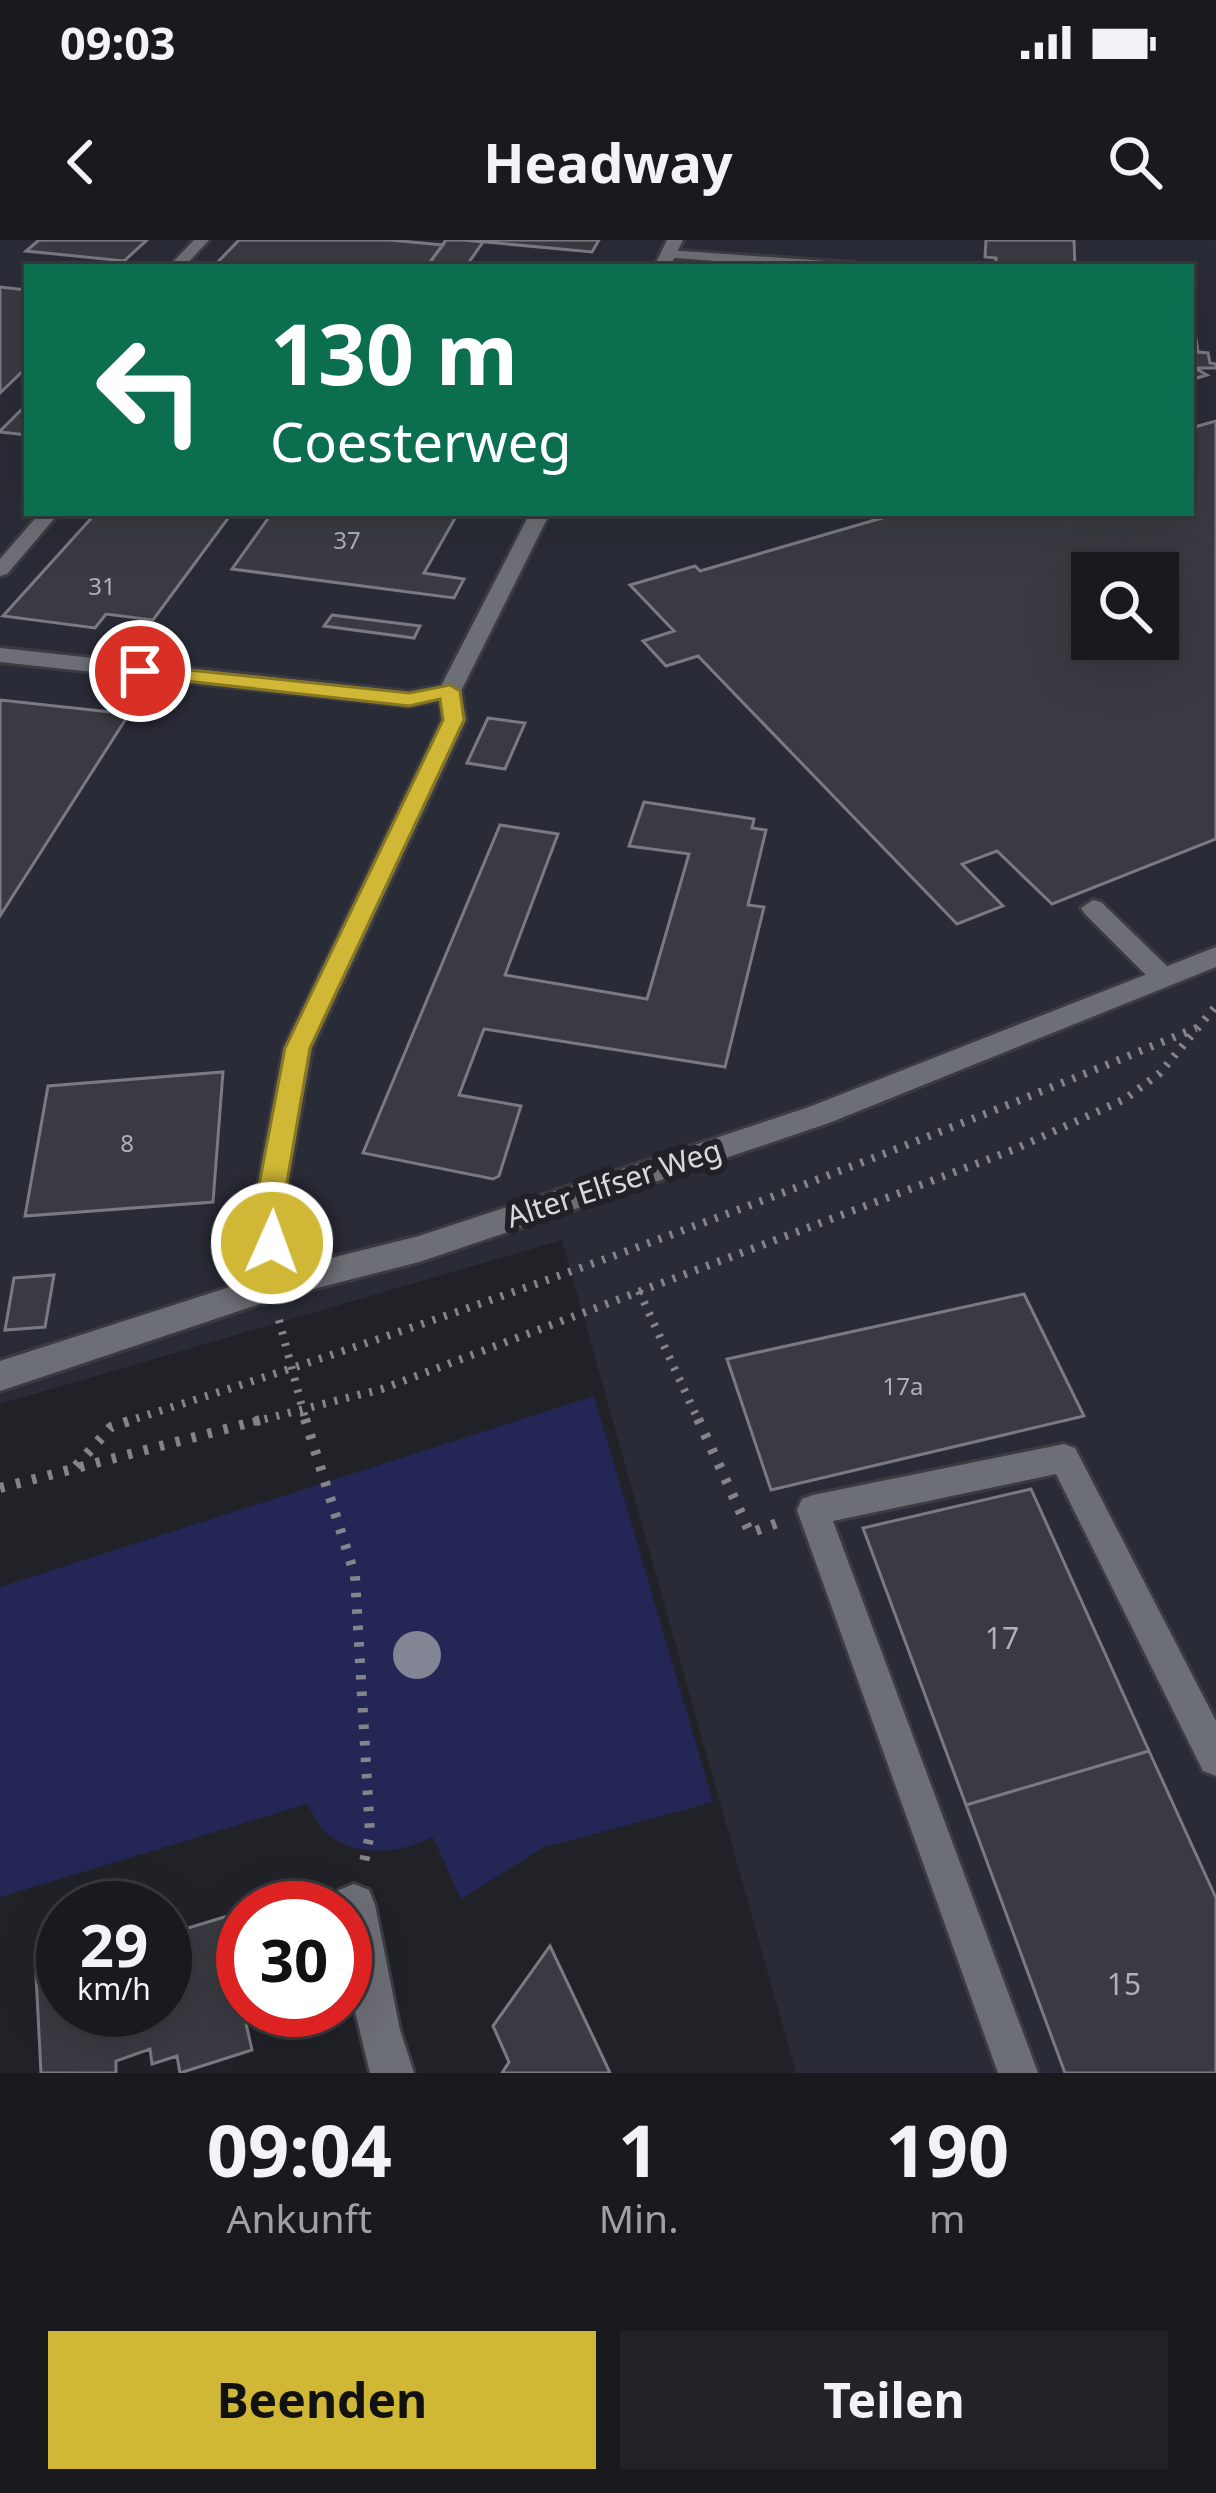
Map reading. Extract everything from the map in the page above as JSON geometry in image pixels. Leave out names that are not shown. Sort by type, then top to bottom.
[{"type":"street","points":[[278,1285],[267,1217],[298,1048],[454,720],[450,691],[539,516]]},
{"type":"street","points":[[0,655],[409,699],[450,691]]},
{"type":"street","name":"Alter Elfser Weg","points":[[0,1376],[278,1285],[419,1249],[819,1115],[1216,956]]},
{"type":"street","points":[[372,1998],[392,2073]]},
{"type":"lane","points":[[178,264],[202,240]]},
{"type":"lane","points":[[669,254],[812,264]]},
{"type":"lane","points":[[0,570],[47,516]]},
{"type":"lane","points":[[1094,908],[1163,977]]},
{"type":"lane","points":[[1018,2073],[813,1510],[1064,1458],[1216,1758]]},
{"type":"path","points":[[0,1488],[382,1389],[1013,1150],[1125,1100],[1160,1073],[1216,1006]]},
{"type":"path","points":[[75,1466],[111,1427],[289,1370],[943,1133],[1197,1028]]},
{"type":"path","points":[[278,1285],[279,1330],[289,1370],[356,1576],[370,1834],[359,1881]]},
{"type":"path","points":[[639,1292],[750,1533],[813,1510]]},
{"type":"shaded area","points":[[0,240],[1216,240],[1216,2073],[796,2073],[562,1240],[0,1404]]},
{"type":"shaded area","points":[[594,1396],[713,1802],[542,1848],[461,1899],[433,1837],[395,1849],[356,1848],[326,1833],[307,1804],[53,1881],[36,1881],[36,1886],[0,1897],[0,1587]]},
{"type":"building","points":[[39,240],[147,240],[124,261],[26,251]]},
{"type":"building","points":[[239,240],[390,240],[443,245],[430,262],[452,264],[216,264]]},
{"type":"building","points":[[446,240],[483,242],[468,264],[430,262]]},
{"type":"building","points":[[464,240],[599,240],[592,252]]},
{"type":"building","points":[[986,240],[1074,240],[1075,264],[996,264],[996,258],[985,257]]},
{"type":"building","points":[[0,287],[24,290],[24,370],[0,393]]},
{"type":"building","points":[[1194,333],[1198,352],[1208,353],[1210,363],[1216,364],[1216,368],[1195,368],[1207,375],[1194,379]]},
{"type":"building","points":[[24,407],[24,435],[0,431]]},
{"type":"building","points":[[1216,421],[1216,839],[1052,904],[997,851],[962,864],[1003,906],[957,924],[698,656],[666,666],[643,641],[674,631],[630,585],[695,566],[700,571],[889,516],[1194,516],[1194,427]]},
{"type":"building","points":[[93,516],[230,516],[153,620],[106,614],[95,628],[3,616]]},
{"type":"building","points":[[270,516],[456,516],[424,573],[464,579],[454,598],[232,569]]},
{"type":"building","points":[[332,615],[420,626],[414,638],[324,626]]},
{"type":"building","points":[[0,700],[129,714],[0,916]]},
{"type":"building","points":[[488,718],[525,723],[505,769],[467,763]]},
{"type":"building","points":[[644,802],[754,819],[752,828],[766,830],[748,905],[764,907],[725,1067],[484,1029],[459,1095],[521,1106],[499,1176],[493,1179],[363,1153],[500,825],[558,834],[505,975],[647,999],[689,854],[629,846]]},
{"type":"building","points":[[223,1072],[213,1202],[25,1216],[48,1086]]},
{"type":"building","points":[[54,1275],[45,1327],[5,1330],[14,1278]]},
{"type":"building","points":[[1024,1294],[1084,1416],[771,1490],[727,1359]]},
{"type":"building","points":[[1031,1489],[1149,1751],[966,1805],[863,1528]]},
{"type":"building","points":[[1149,1751],[1216,1898],[1216,2073],[1065,2073],[966,1805]]},
{"type":"building","points":[[216,1919],[216,2037],[249,2037],[252,2050],[180,2073],[177,2056],[152,2064],[150,2049],[116,2061],[116,2073],[41,2073],[39,2037],[192,2037],[192,1927]]},
{"type":"building","points":[[550,1946],[610,2073],[502,2073],[509,2062],[493,2026]]},
{"type":"route","points":[[140,671],[409,699],[450,691],[454,720],[298,1048],[267,1217],[272,1243]]}]
